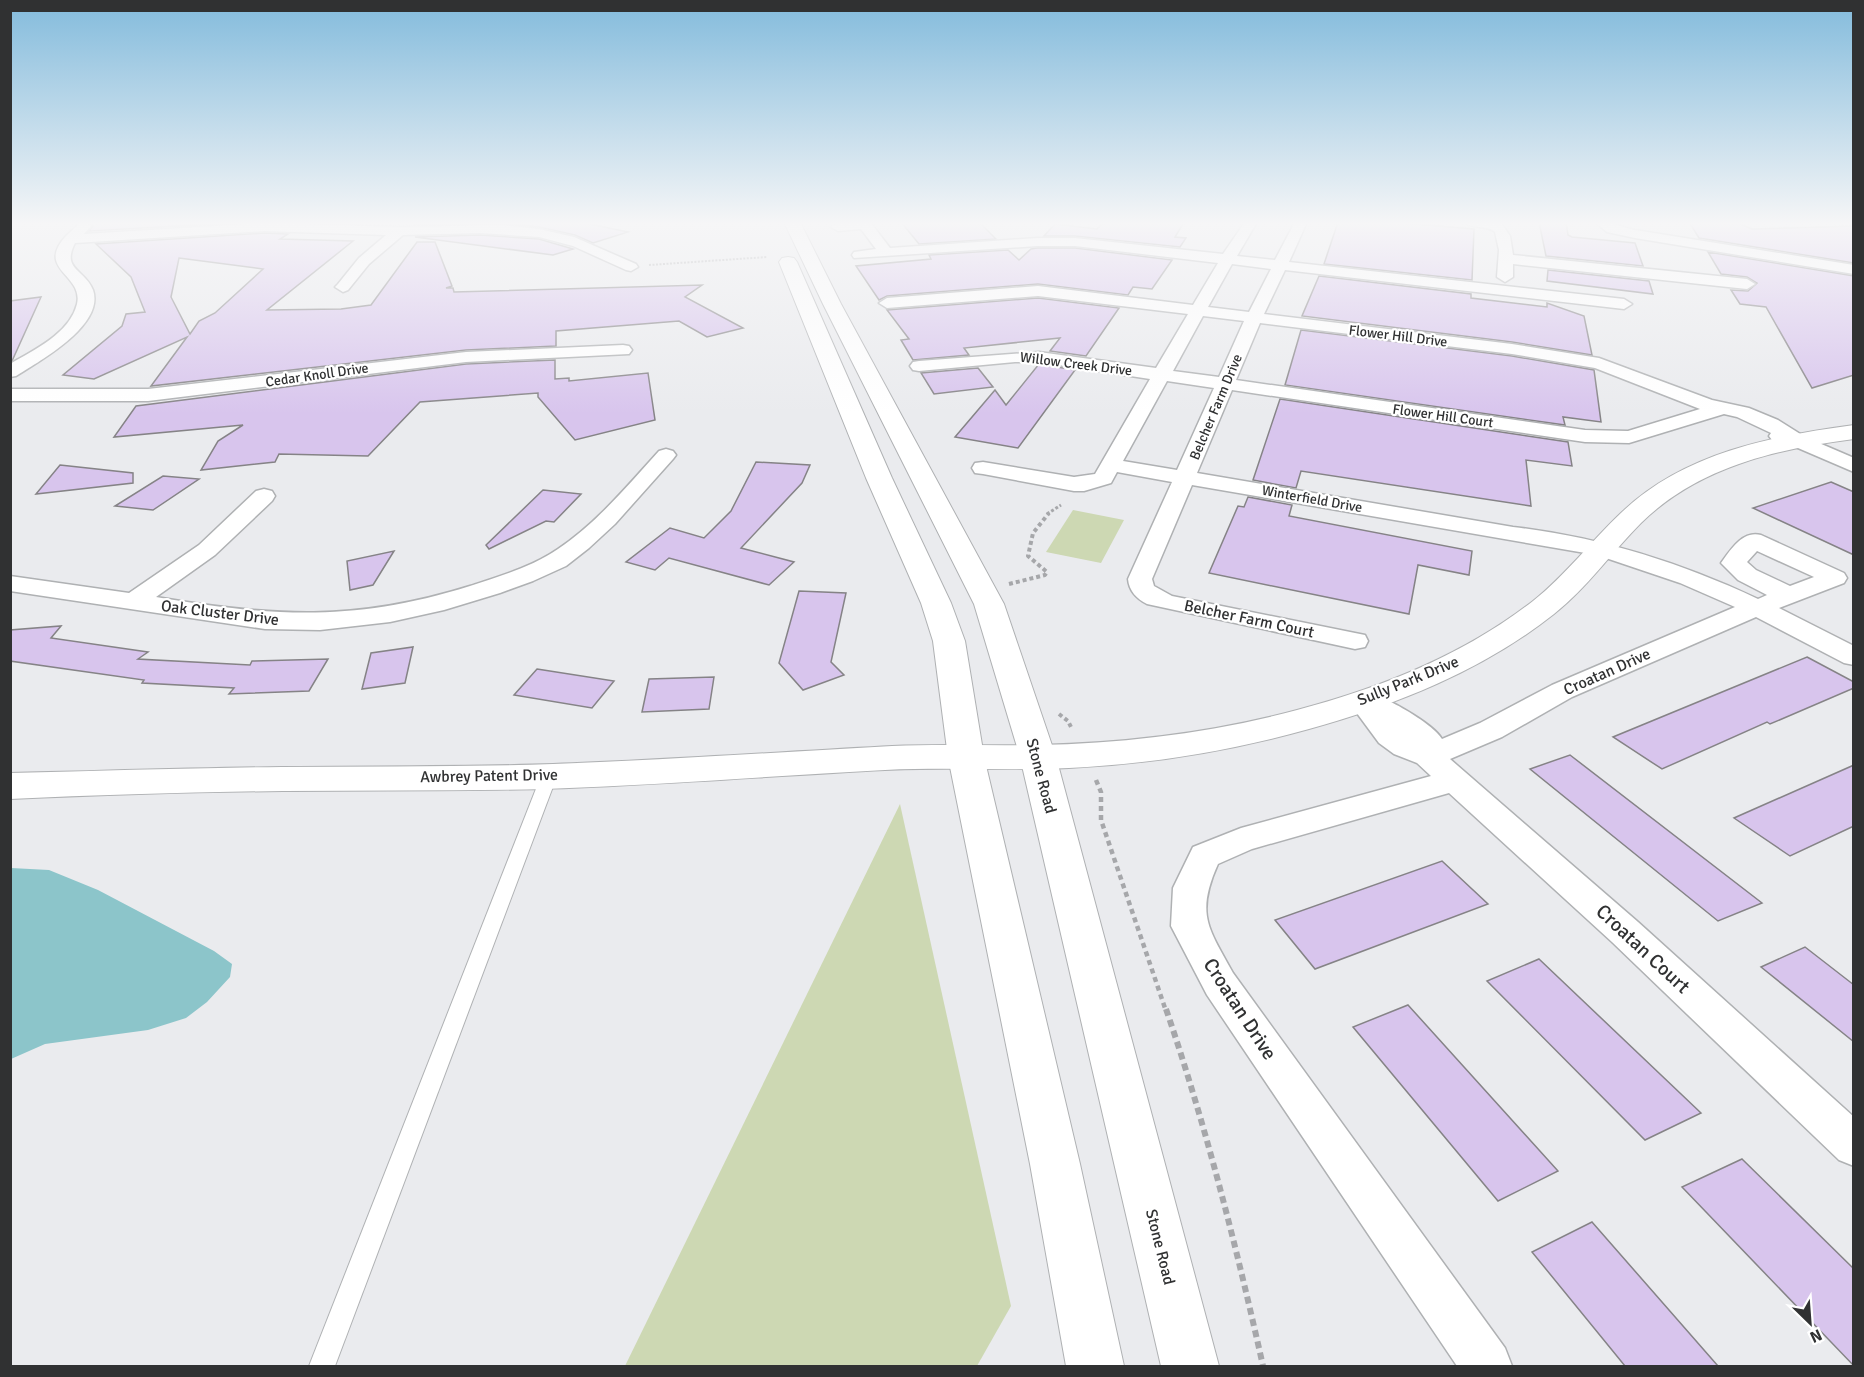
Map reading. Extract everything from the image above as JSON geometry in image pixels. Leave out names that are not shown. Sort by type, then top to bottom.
[{"type":"main road","points":[[798,286],[879,478],[936,603],[949,641],[966,757],[1055,1164],[1095,1366]]},
{"type":"main road","name":"Stone Road","points":[[823,286],[989,604],[1038,757],[1190,1366]]},
{"type":"main road","name":"Sully Park Drive","points":[[966,757],[1084,755],[1200,741],[1298,722],[1362,701],[1434,674],[1493,643],[1544,607],[1598,556],[1632,516],[1663,490],[1682,479],[1729,458],[1798,441],[1854,432]]},
{"type":"main road","name":"Awbrey Patent Drive","points":[[10,786],[274,779],[549,776],[920,756],[966,757]]},
{"type":"street","points":[[10,372],[60,339],[83,311],[86,302],[82,286]]},
{"type":"street","points":[[983,468],[1064,483],[1084,484],[1103,478],[1212,286]]},
{"type":"street","name":"Belcher Farm Drive","points":[[1145,591],[1140,585],[1140,579],[1269,286]]},
{"type":"street","points":[[1463,286],[1624,304]]},
{"type":"street","points":[[1505,286],[1506,291]]},
{"type":"street","name":"Flower Hill Drive","points":[[887,303],[1038,291],[1512,350],[1599,363],[1721,409],[1728,417],[1798,441],[1854,466]]},
{"type":"street","name":"Cedar Knoll Drive","points":[[10,395],[148,395],[466,357],[623,350]]},
{"type":"street","name":"Willow Creek Drive","points":[[919,366],[1039,357],[1161,375]]},
{"type":"street","name":"Flower Hill Court","points":[[1161,375],[1586,436],[1629,437],[1721,409]]},
{"type":"street","name":"Oak Cluster Drive","points":[[14,586],[254,621],[298,622],[371,617],[455,599],[527,574],[567,553],[611,517],[666,455]]},
{"type":"street","name":"Winterfield Drive","points":[[1112,465],[1513,534],[1551,550],[1598,556],[1704,598],[1755,609],[1854,657]]},
{"type":"street","points":[[134,602],[207,550],[264,496]]},
{"type":"street","name":"Belcher Farm Court","points":[[1145,591],[1165,602],[1355,641]]},
{"type":"street","name":"Croatan Drive","points":[[1487,1366],[1220,984],[1190,926],[1190,888],[1205,856],[1240,840],[1442,768],[1491,730],[1562,691],[1789,596]]},
{"type":"street","name":"Croatan Court","points":[[1362,701],[1385,734],[1404,748],[1442,768],[1625,932],[1854,1146]]},
{"type":"lane","points":[[322,1366],[549,776]]},
{"type":"path","points":[[980,587],[1005,585],[1045,576],[1047,572],[1028,556],[1029,542],[1052,509],[1087,499],[1088,493],[1084,484]]},
{"type":"green space","points":[[1073,510],[1124,520],[1101,563],[1046,552]]},
{"type":"green space","points":[[900,804],[1011,1306],[977,1366],[625,1366]]},
{"type":"water","points":[[11,868],[49,870],[98,890],[214,951],[232,964],[230,977],[207,1002],[186,1018],[148,1030],[45,1044],[11,1059]]},
{"type":"building","points":[[135,286],[173,286],[171,297],[190,334],[199,321],[215,313],[244,286],[297,286],[267,310],[341,309],[371,305],[385,286],[451,286],[446,288],[453,288],[454,292],[700,286],[685,297],[743,328],[707,337],[679,321],[556,331],[556,346],[466,350],[151,386],[187,337],[94,379],[63,375],[122,326],[126,314],[145,312]]},
{"type":"building","points":[[870,286],[1010,286],[887,296],[879,300]]},
{"type":"building","points":[[1056,286],[1154,286],[1152,289],[1133,287],[1128,295]]},
{"type":"building","points":[[1315,286],[1406,286],[1471,294],[1471,298],[1547,307],[1547,303],[1584,316],[1592,355],[1512,342],[1302,316]]},
{"type":"building","points":[[1590,286],[1651,286],[1653,294]]},
{"type":"building","points":[[1753,286],[1854,286],[1854,375],[1812,388],[1766,307],[1740,304],[1731,290],[1748,291]]},
{"type":"building","points":[[41,297],[12,361],[10,361],[10,301]]},
{"type":"building","points":[[1038,298],[1119,308],[1086,356],[1050,351],[1060,338],[964,348],[969,355],[913,360],[901,340],[909,339],[887,310]]},
{"type":"building","points":[[1301,330],[1512,356],[1594,370],[1601,422],[1563,417],[1565,425],[1285,385]]},
{"type":"building","points":[[555,360],[555,379],[569,378],[569,381],[648,373],[655,420],[575,440],[538,397],[538,393],[420,402],[368,456],[279,454],[275,462],[201,470],[218,441],[243,425],[114,437],[136,406],[466,364]]},
{"type":"building","points":[[1039,364],[1075,370],[1018,448],[955,437],[995,390],[1006,405]]},
{"type":"building","points":[[978,368],[993,387],[934,394],[921,373]]},
{"type":"building","points":[[1280,399],[1568,442],[1572,466],[1526,460],[1531,506],[1301,471],[1296,488],[1253,480]]},
{"type":"building","points":[[756,462],[810,465],[802,483],[741,548],[794,562],[769,585],[669,558],[655,570],[626,562],[670,528],[704,538],[731,511]]},
{"type":"building","points":[[60,465],[133,473],[133,483],[36,494]]},
{"type":"building","points":[[163,476],[199,479],[153,510],[115,506]]},
{"type":"building","points":[[1831,482],[1854,492],[1854,555],[1753,508]]},
{"type":"building","points":[[543,490],[581,494],[554,522],[546,521],[489,549],[486,545]]},
{"type":"building","points":[[1248,497],[1292,505],[1289,516],[1472,551],[1469,575],[1418,565],[1409,614],[1209,573],[1238,506],[1244,507]]},
{"type":"building","points":[[394,551],[373,585],[350,590],[347,561]]},
{"type":"building","points":[[799,591],[846,593],[831,662],[844,675],[803,690],[779,663]]},
{"type":"building","points":[[61,626],[51,638],[148,652],[138,659],[250,665],[252,661],[328,659],[309,691],[229,694],[234,688],[142,683],[144,680],[10,661],[10,630]]},
{"type":"building","points":[[413,647],[405,683],[362,689],[371,653]]},
{"type":"building","points":[[1807,657],[1854,682],[1854,688],[1770,724],[1767,722],[1662,769],[1613,737]]},
{"type":"building","points":[[537,669],[614,681],[592,708],[514,695]]},
{"type":"building","points":[[714,677],[709,709],[642,712],[649,679]]},
{"type":"building","points":[[1570,755],[1762,903],[1718,921],[1530,769]]},
{"type":"building","points":[[1854,765],[1854,826],[1790,856],[1734,818]]},
{"type":"building","points":[[1442,861],[1488,904],[1315,969],[1275,920]]},
{"type":"building","points":[[1805,947],[1854,985],[1854,1042],[1761,967]]},
{"type":"building","points":[[1539,959],[1701,1113],[1645,1140],[1487,981]]},
{"type":"building","points":[[1408,1005],[1558,1171],[1498,1201],[1353,1027]]},
{"type":"building","points":[[1742,1159],[1854,1269],[1854,1366],[1682,1187]]},
{"type":"building","points":[[1592,1222],[1718,1366],[1625,1366],[1532,1252]]}]
